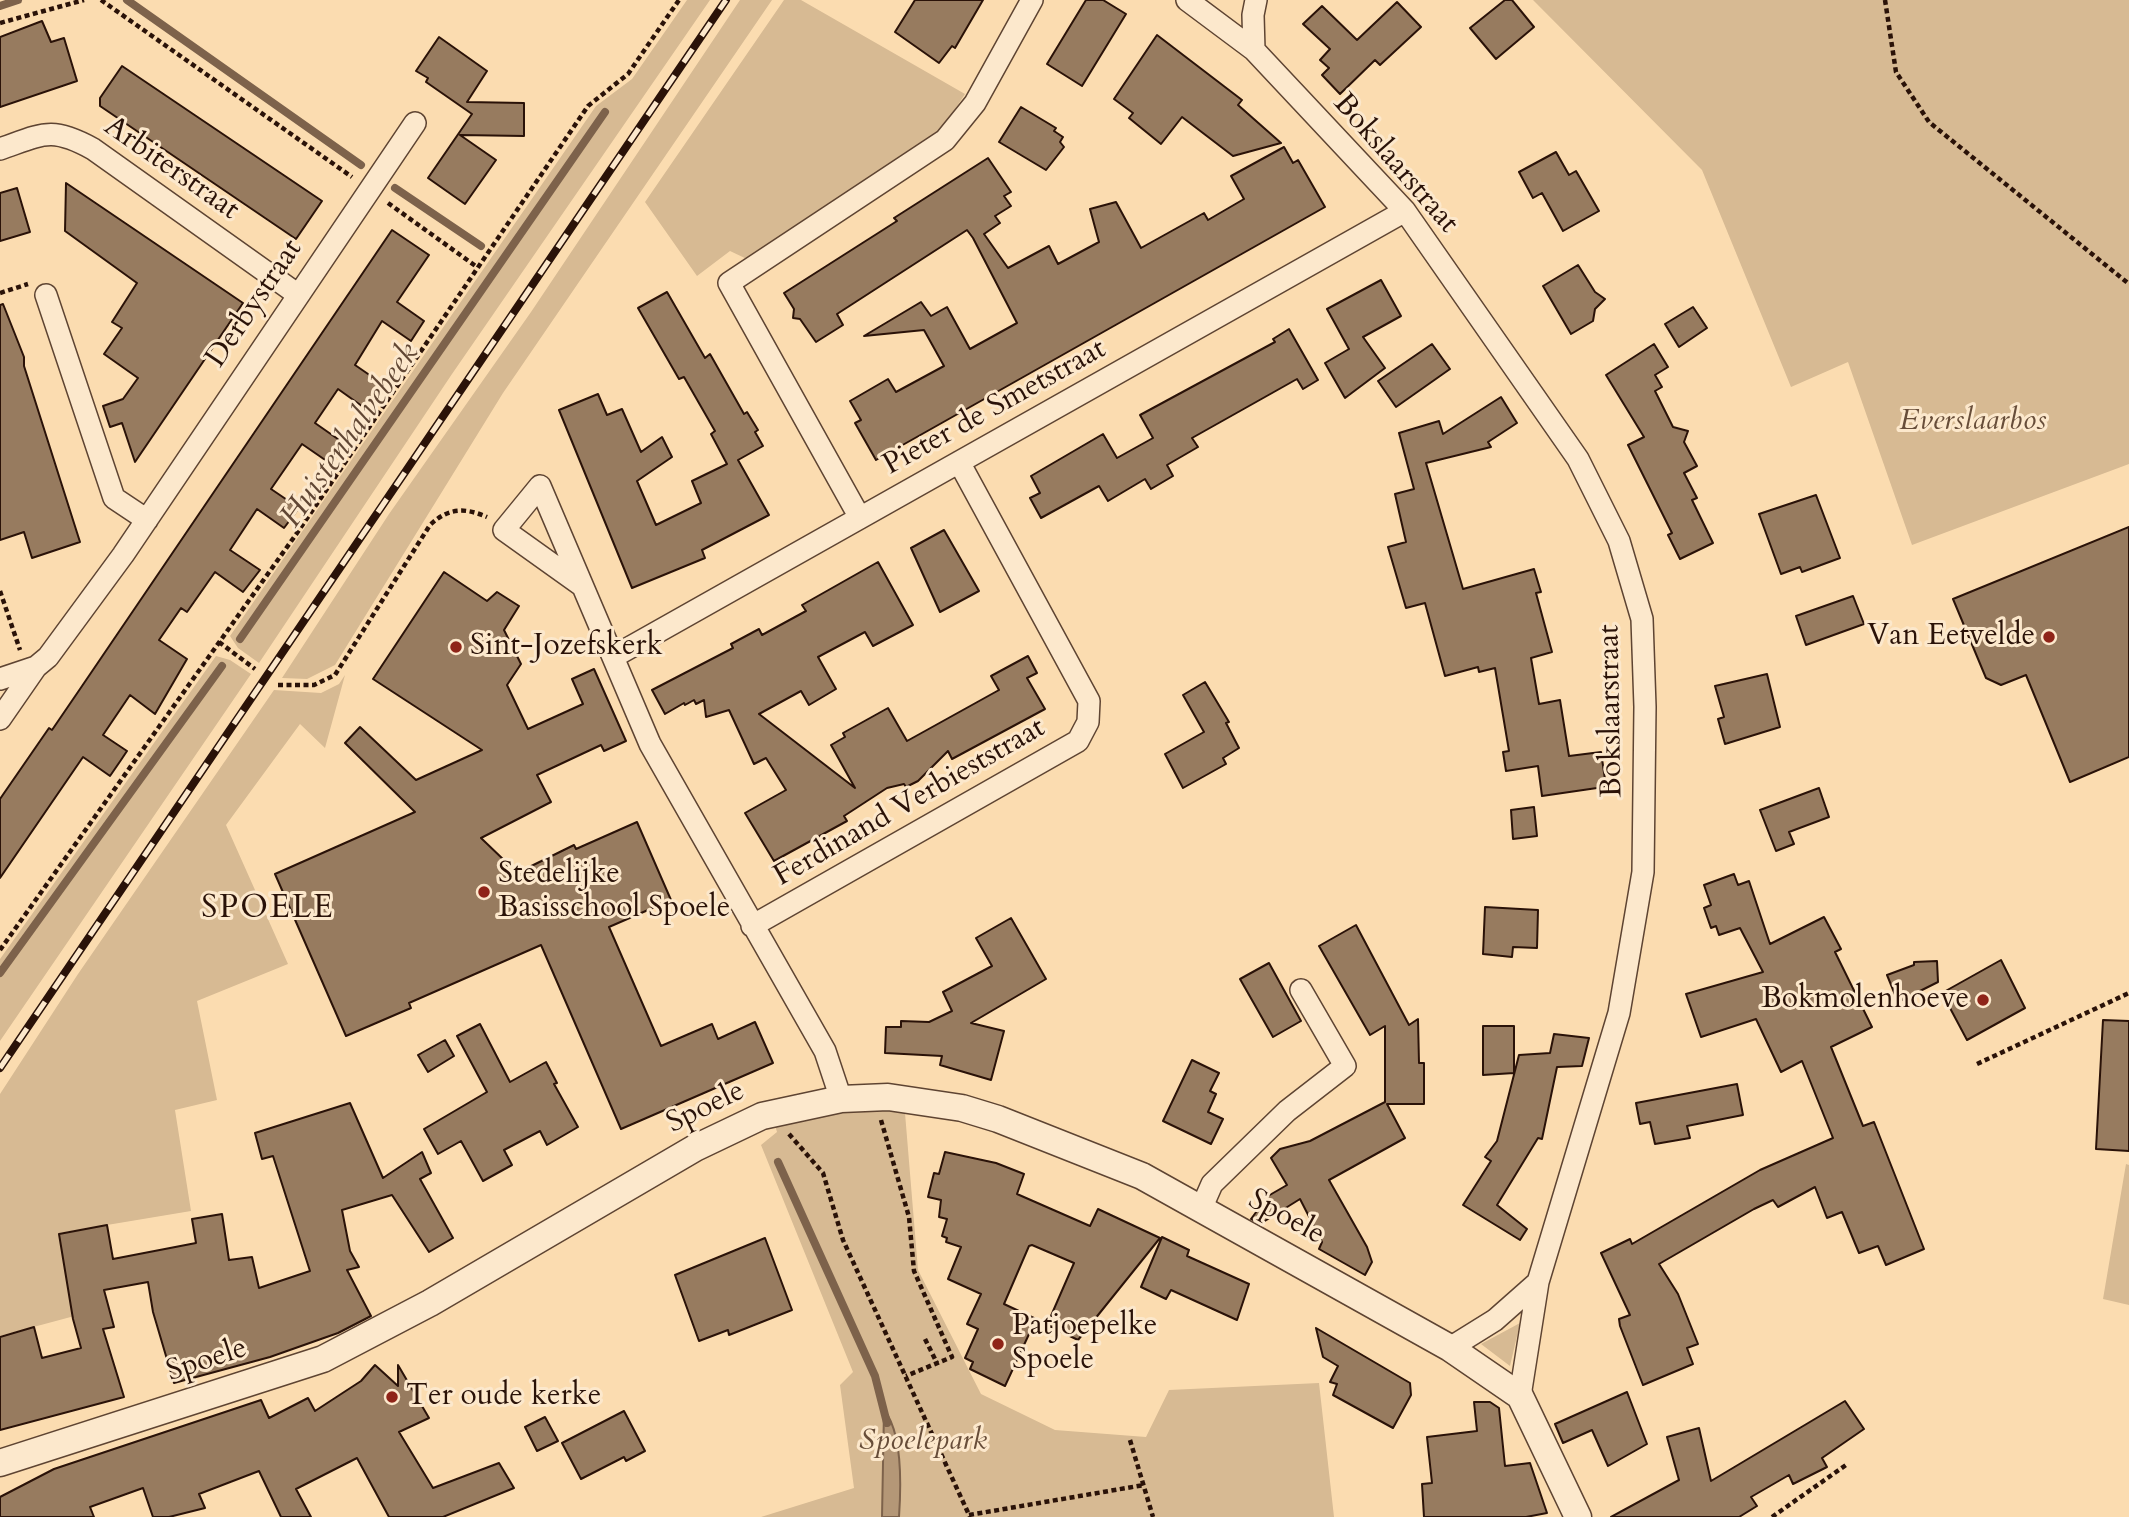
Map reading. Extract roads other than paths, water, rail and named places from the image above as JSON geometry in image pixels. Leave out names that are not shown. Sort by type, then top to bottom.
[{"type":"street","points":[[860,518],[729,283],[945,140],[975,103],[1032,0]]},
{"type":"street","name":"Bokslaarstraat","points":[[1187,0],[1254,50],[1405,211],[1578,459],[1619,541],[1642,619],[1645,707],[1643,872],[1619,1013],[1538,1282],[1520,1396]]},
{"type":"street","points":[[1254,50],[1253,15],[1256,0]]},
{"type":"street","name":"Derbystraat","points":[[0,679],[31,668],[48,657],[147,520],[297,294],[415,123]]},
{"type":"street","name":"Arbiterstraat","points":[[0,149],[41,135],[64,134],[93,149],[297,294]]},
{"type":"street","name":"Pieter de Smetstraat","points":[[613,657],[1405,211]]},
{"type":"street","points":[[46,295],[114,498],[147,520]]},
{"type":"street","name":"Ferdinand Verbieststraat","points":[[752,926],[1078,741],[1088,722],[1089,701],[959,462]]},
{"type":"street","points":[[581,585],[504,530],[540,486],[650,744],[825,1051],[841,1099]]},
{"type":"street","name":"Derbystraat","points":[[0,719],[31,668]]},
{"type":"street","points":[[1201,1209],[1212,1184],[1287,1111],[1345,1066],[1301,990]]},
{"type":"street","name":"Spoele","points":[[0,1463],[323,1359],[430,1303],[727,1131],[778,1111],[841,1099],[874,1097],[915,1099],[998,1119],[1142,1176],[1450,1348],[1520,1396]]},
{"type":"street","points":[[1450,1348],[1495,1320],[1538,1282]]},
{"type":"street","points":[[1520,1396],[1578,1517]]},
{"type":"waterway","name":"Huistenhalvebeek","points":[[0,6],[18,0]]},
{"type":"waterway","name":"Huistenhalvebeek","points":[[127,0],[361,165]]},
{"type":"waterway","name":"Huistenhalvebeek","points":[[240,639],[605,112]]},
{"type":"waterway","name":"Huistenhalvebeek","points":[[395,188],[481,246]]},
{"type":"waterway","name":"Huistenhalvebeek","points":[[0,973],[222,666]]},
{"type":"waterway","points":[[778,1162],[875,1376],[887,1423]]},
{"type":"railway","points":[[0,1068],[726,0]]},
{"type":"place","name":"Van Eetvelde","points":[[2049,637]]},
{"type":"place","name":"Sint-Jozefskerk","points":[[456,647]]},
{"type":"place","name":"Stedelijke Basisschool Spoele","points":[[484,892]]},
{"type":"place","name":"Bokmolenhoeve","points":[[1983,1000]]},
{"type":"place","name":"Patjoepelke Spoele","points":[[998,1344]]},
{"type":"place","name":"Ter oude kerke","points":[[392,1397]]},
{"type":"district","name":"SPOELE","points":[[268,910]]},
{"type":"park label","name":"Everslaarbos","points":[[1973,422]]},
{"type":"park label","name":"Spoelepark","points":[[923,1442]]}]
